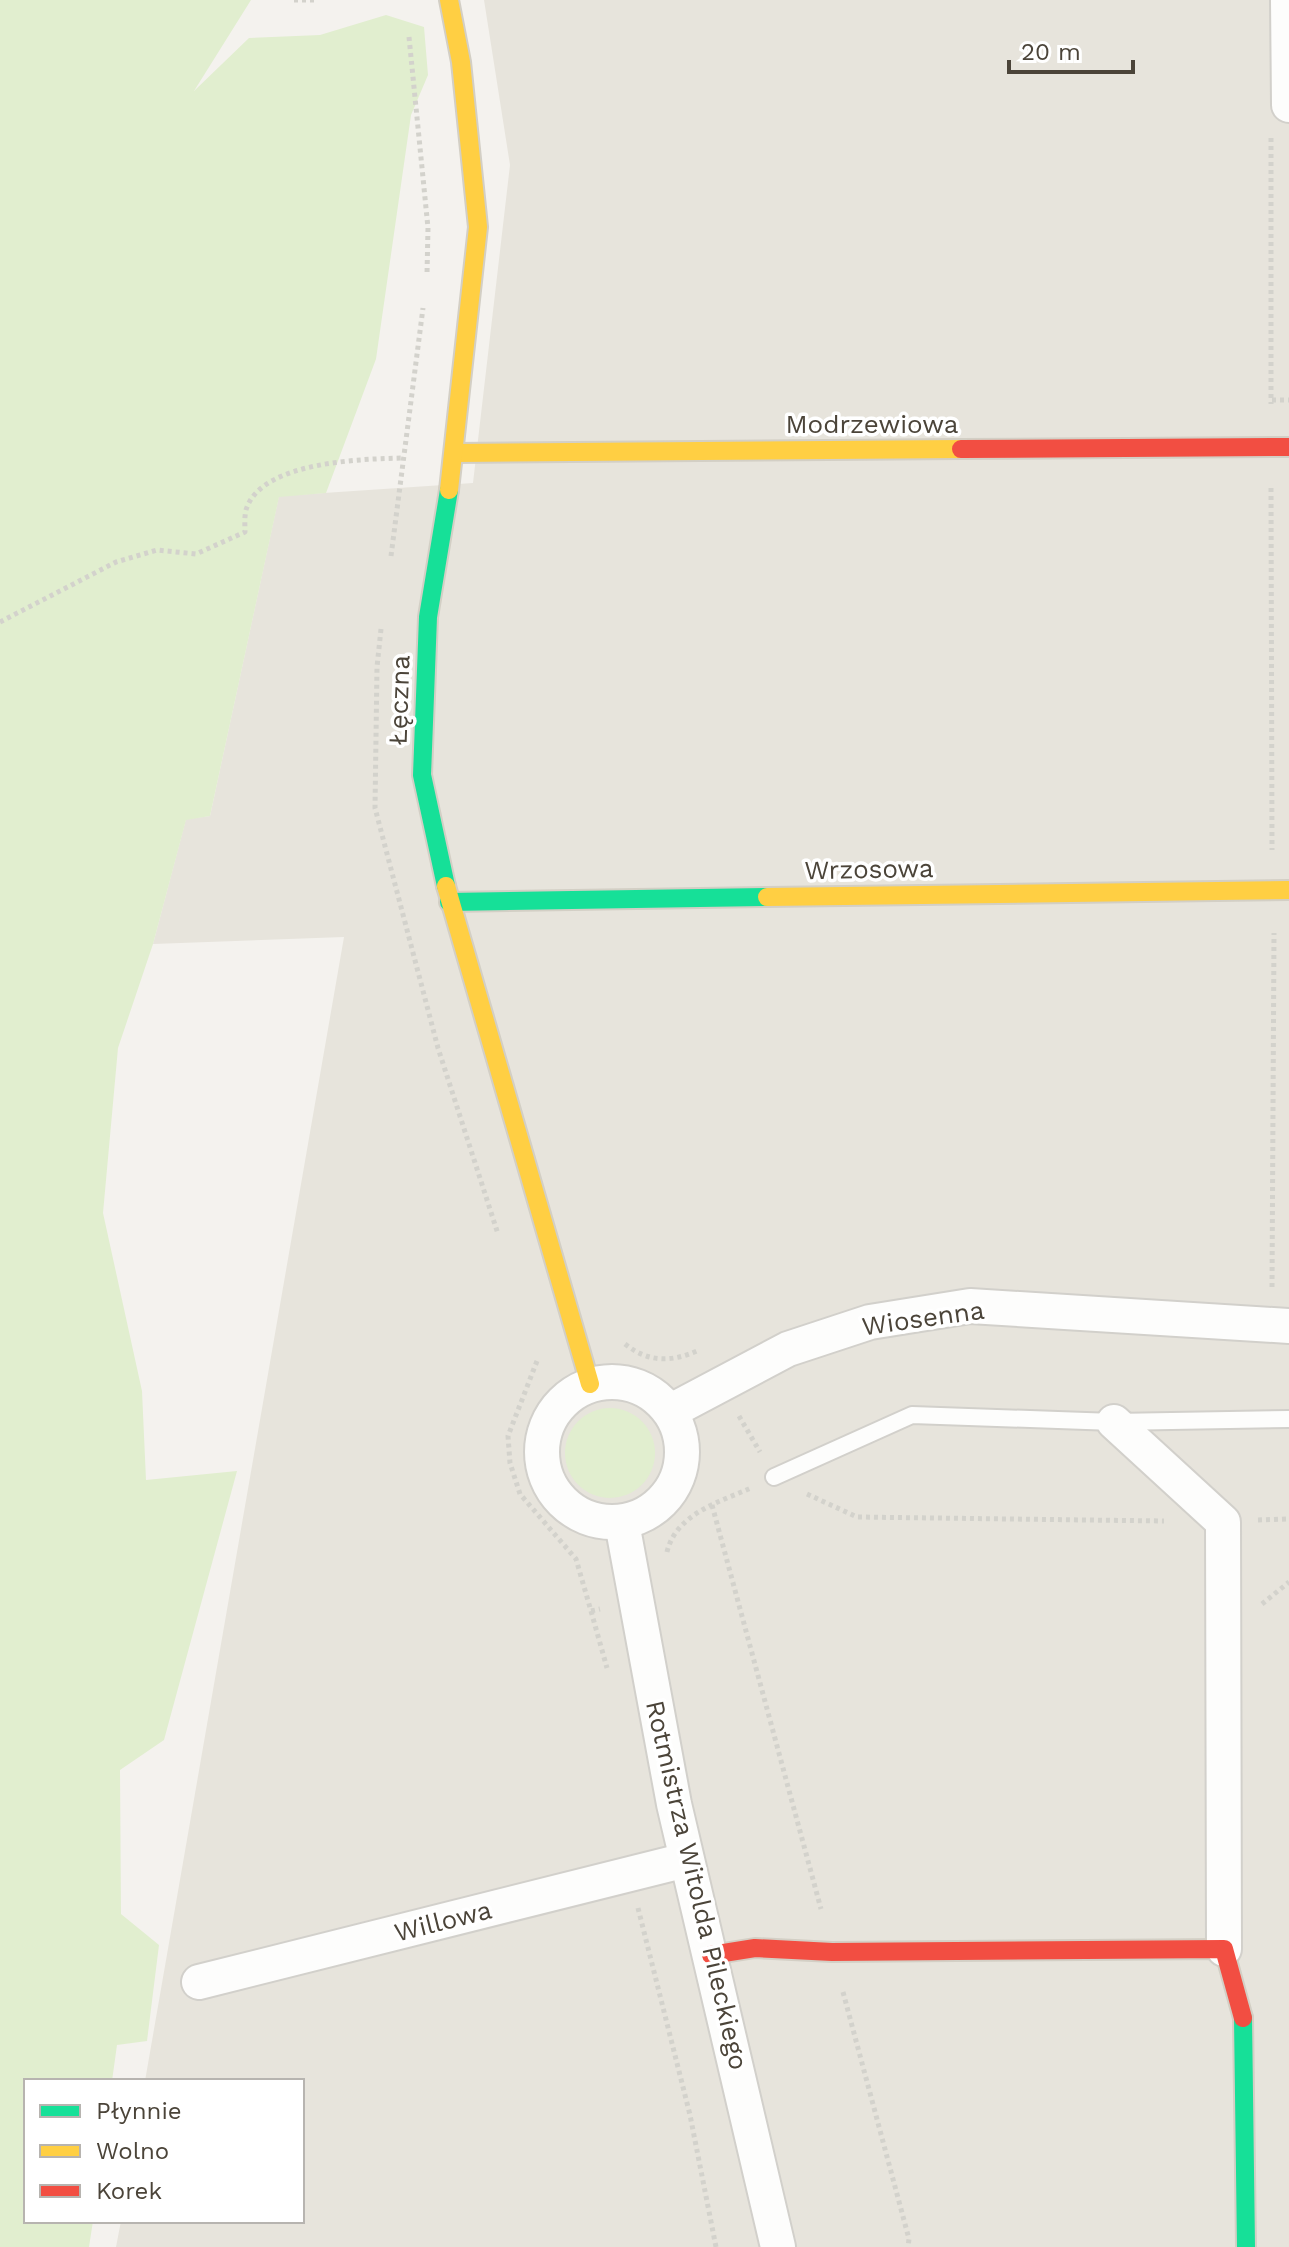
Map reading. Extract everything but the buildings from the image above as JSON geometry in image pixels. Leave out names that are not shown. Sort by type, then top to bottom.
[{"type":"street","name":"Łęczna","points":[[449,0],[461,62],[478,227],[455,453],[428,617],[422,775],[449,902],[590,1384]]},
{"type":"street","points":[[1280,115],[1288,0]]},
{"type":"street","name":"Modrzewiowa","points":[[455,453],[1289,447]]},
{"type":"street","name":"Wrzosowa","points":[[449,902],[1289,890]]},
{"type":"street","name":"Wiosenna","points":[[671,1411],[720,1382],[788,1349],[870,1322],[970,1306],[1289,1326]]},
{"type":"street","points":[[617,1380],[645,1388],[671,1411],[682,1439],[681,1468],[667,1498],[646,1515],[622,1523],[591,1521],[563,1505],[543,1473],[542,1434],[563,1399],[590,1384],[617,1380]]},
{"type":"street","points":[[1114,1422],[1223,1522],[1224,1949],[1246,2029],[1246,2247]]},
{"type":"street","name":"Rotmistrza Witolda Pileckiego","points":[[622,1523],[686,1860],[778,2247]]},
{"type":"street","name":"Willowa","points":[[199,1982],[686,1860]]},
{"type":"street","points":[[711,1955],[755,1948],[832,1952],[1224,1949]]},
{"type":"lane","points":[[774,1477],[912,1415],[1114,1422],[1289,1419]]},
{"type":"path","points":[[294,0],[317,0]]},
{"type":"path","points":[[1270,410],[1280,115]]},
{"type":"path","points":[[1272,400],[1289,400]]},
{"type":"path","points":[[0,622],[116,562],[157,550],[196,554],[245,532],[247,507],[262,486],[294,471],[356,459],[404,458]]},
{"type":"path","points":[[1271,482],[1272,860]]},
{"type":"path","points":[[1272,1290],[1274,927]]},
{"type":"path","points":[[570,1321],[532,1333],[537,1360],[508,1436],[510,1463],[520,1494],[576,1559],[611,1683]]},
{"type":"path","points":[[621,1339],[628,1347],[652,1359],[675,1360],[702,1349],[774,1477],[857,1517],[1223,1522]]},
{"type":"path","points":[[665,1561],[678,1530],[696,1512],[774,1477]]},
{"type":"path","points":[[712,1505],[909,2239],[908,2247]]},
{"type":"path","points":[[591,1611],[637,1602]]},
{"type":"path","points":[[608,1879],[614,1904],[635,1898],[690,2115],[716,2247]]},
{"type":"shaded area","points":[[484,0],[1289,0],[1289,2247],[116,2247],[121,2223],[304,2223],[304,2079],[145,2079],[344,937],[153,944],[186,819],[210,816],[279,496],[473,483],[510,165]]},
{"type":"green space","points":[[0,0],[251,0],[194,91],[249,38],[320,35],[386,15],[424,27],[428,75],[411,115],[376,359],[326,493],[279,497],[210,816],[186,820],[153,944],[118,1048],[103,1213],[142,1391],[146,1480],[237,1471],[164,1740],[120,1770],[121,1914],[159,1945],[147,2041],[117,2045],[112,2079],[24,2079],[24,2223],[93,2223],[89,2247],[0,2247]]},
{"type":"green space","points":[[610,1408],[635,1416],[647,1428],[655,1453],[647,1478],[635,1490],[610,1498],[585,1490],[573,1478],[565,1453],[573,1428],[585,1416]]},
{"type":"traffic: fast","points":[[446,886],[422,775],[428,617],[449,490]]},
{"type":"traffic: fast","points":[[449,902],[767,897]]},
{"type":"traffic: fast","points":[[1243,2018],[1246,2247]]},
{"type":"traffic: slow","points":[[449,0],[461,62],[478,227],[449,490]]},
{"type":"traffic: slow","points":[[455,453],[961,449]]},
{"type":"traffic: slow","points":[[446,886],[590,1384]]},
{"type":"traffic: slow","points":[[767,897],[1289,890]]},
{"type":"traffic: jam","points":[[961,449],[1289,447]]},
{"type":"traffic: jam","points":[[711,1955],[755,1948],[832,1952],[1224,1949],[1243,2018]]}]
